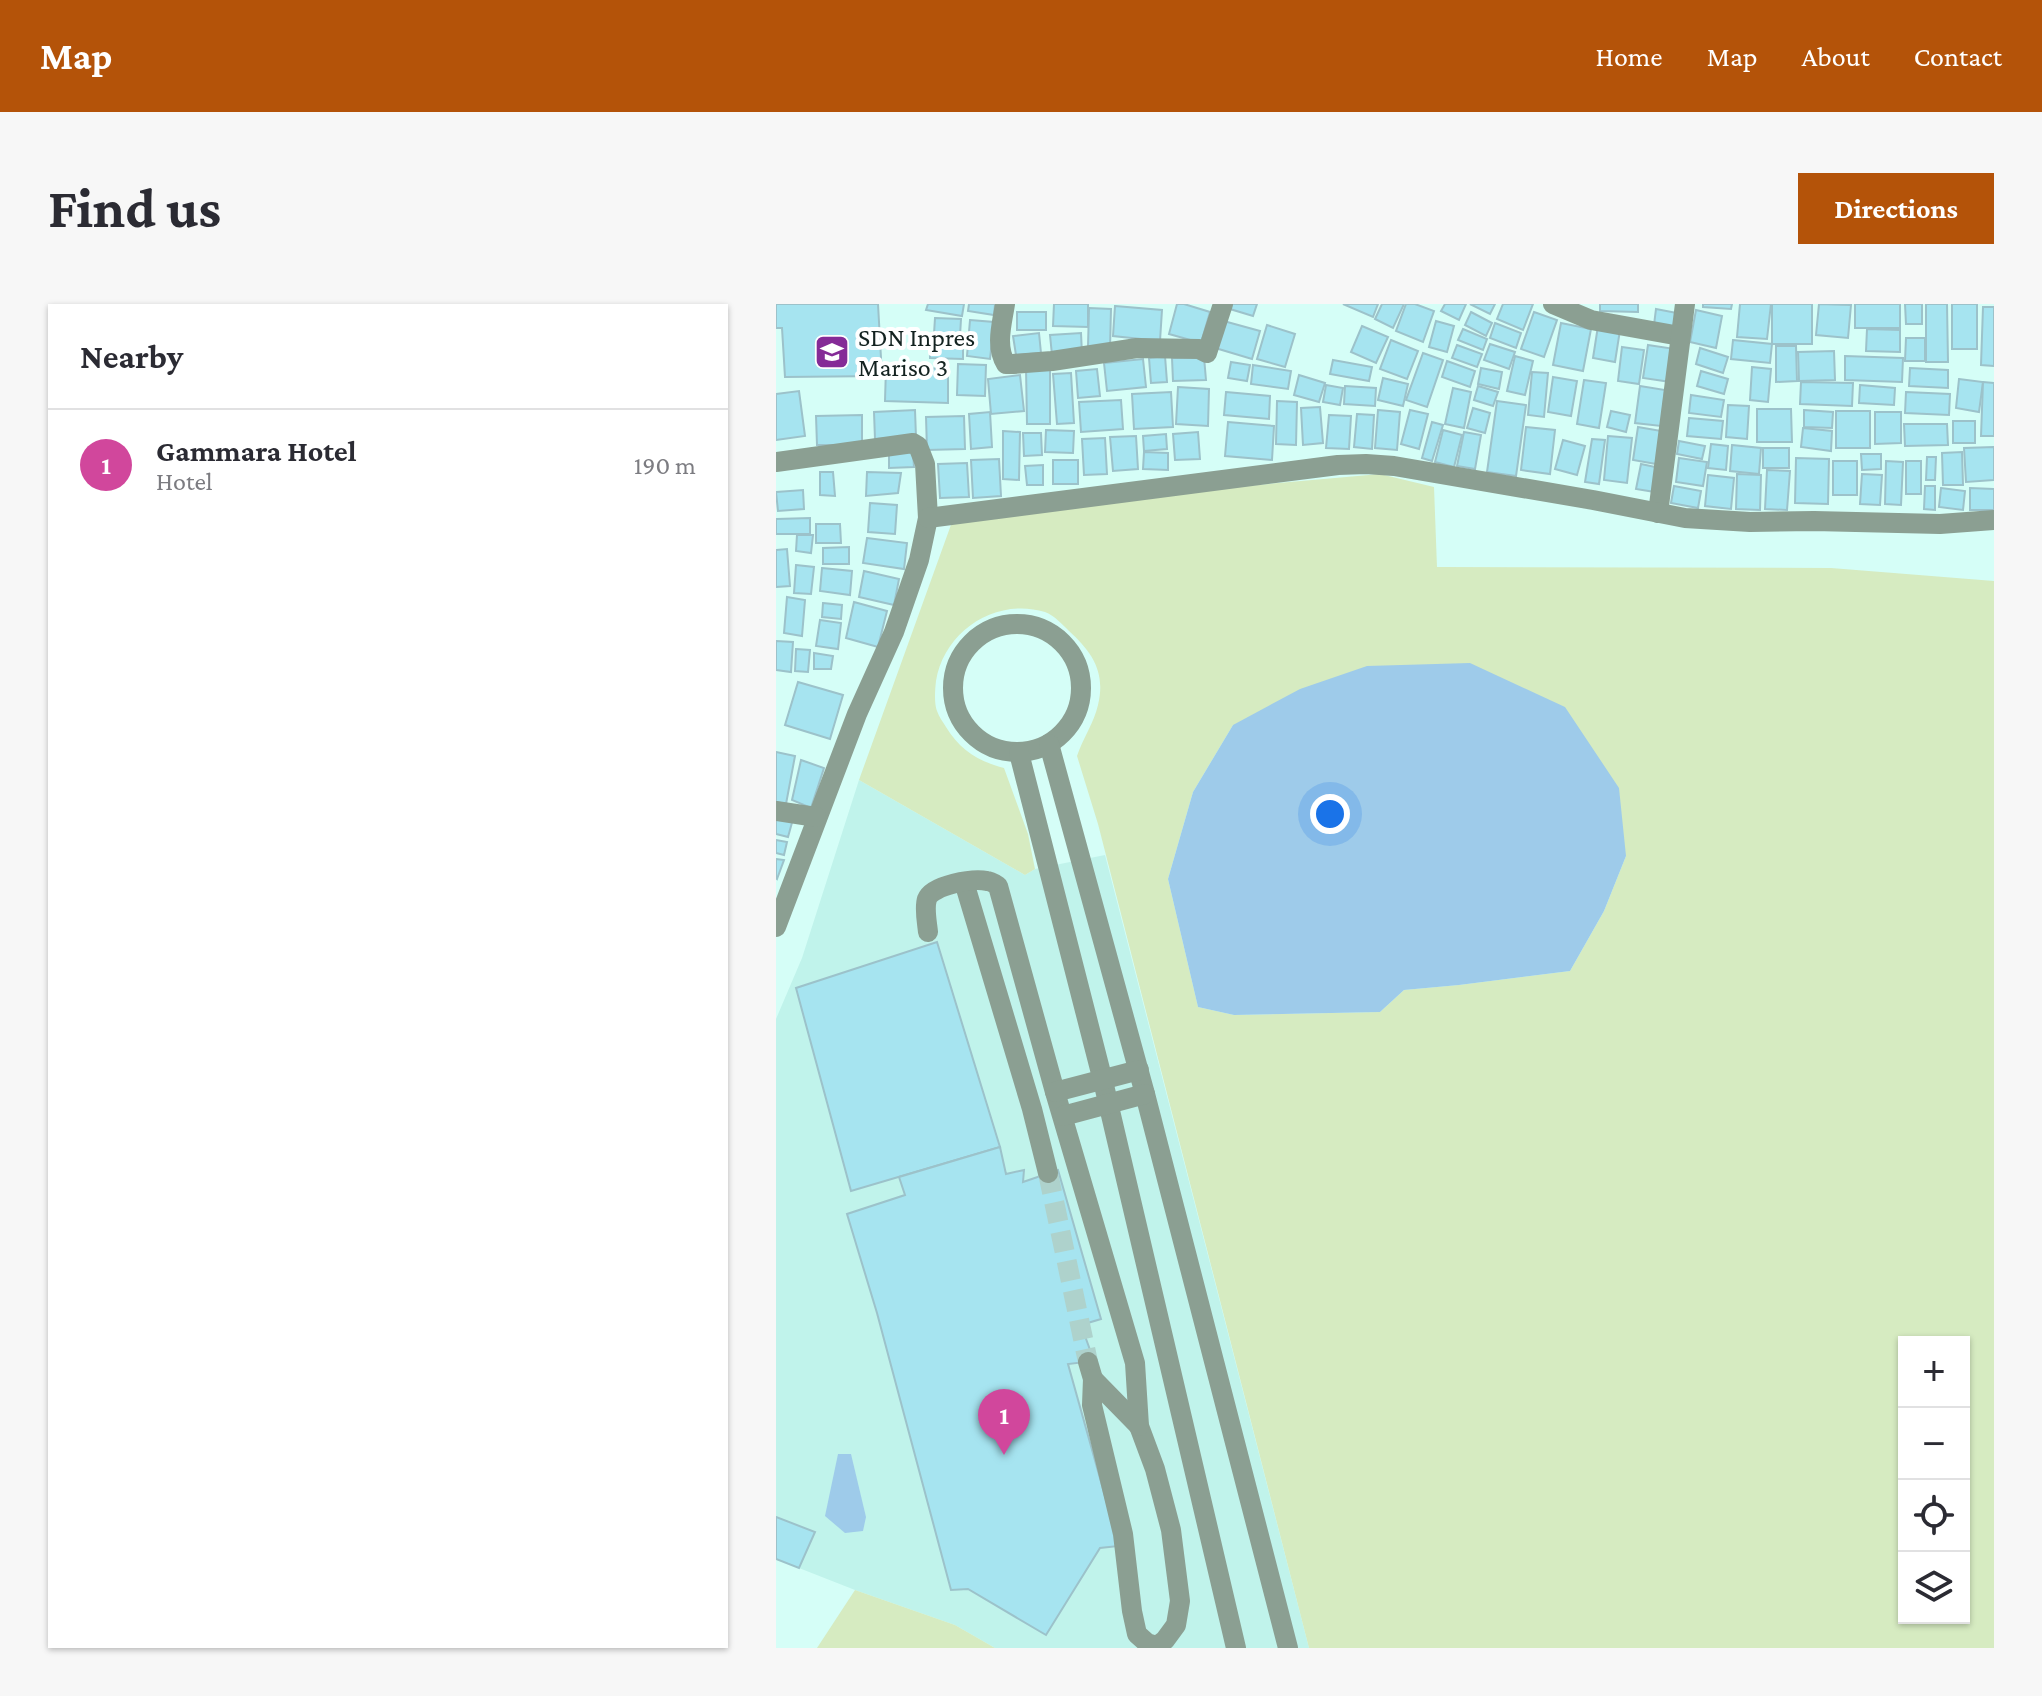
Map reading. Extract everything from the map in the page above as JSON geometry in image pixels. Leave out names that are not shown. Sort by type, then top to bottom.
[{"type":"street","points":[[1005,304],[1000,351],[1006,364],[1052,361],[1137,348],[1199,349],[1207,353],[1223,304]]},
{"type":"street","points":[[1553,304],[1680,336]]},
{"type":"street","points":[[1658,513],[1685,304]]},
{"type":"street","points":[[776,462],[913,443],[918,446],[925,464],[928,518],[919,560],[894,632],[857,714],[776,927]]},
{"type":"street","points":[[928,518],[1281,472],[1366,464],[1394,466],[1685,518],[1750,522],[1940,524],[1994,520]]},
{"type":"street","points":[[1012,624],[1042,629],[1067,648],[1080,676],[1081,692],[1072,722],[1062,735],[1035,751],[1019,753],[1003,751],[975,736],[964,725],[953,696],[957,666],[972,642],[997,627],[1012,624]]},
{"type":"street","points":[[1049,744],[1139,1070],[1288,1648]]},
{"type":"street","points":[[1019,753],[1103,1081],[1236,1648]]},
{"type":"street","points":[[776,811],[816,817]]},
{"type":"street","points":[[928,932],[926,900],[931,892],[944,885],[964,882],[989,881],[998,886],[1135,1363],[1139,1426],[1155,1469],[1171,1530],[1180,1601],[1176,1625],[1157,1646],[1144,1646],[1137,1634],[1123,1534],[1092,1405],[1090,1371],[1139,1426]]},
{"type":"street","points":[[964,882],[1048,1173]]},
{"type":"street","points":[[997,992],[1026,983]]},
{"type":"street","points":[[1055,1092],[1139,1070]]},
{"type":"street","points":[[1063,1116],[1145,1094]]},
{"type":"street","points":[[1171,1530],[1207,1518]]},
{"type":"shaded area","points":[[1470,663],[1565,707],[1619,788],[1626,856],[1604,911],[1570,971],[1404,990],[1380,1012],[1234,1015],[1198,1007],[1168,879],[1193,792],[1233,725],[1300,689],[1367,666]]},
{"type":"shaded area","points":[[859,780],[1025,875],[1035,869],[1105,855],[1309,1648],[995,1648],[955,1625],[776,1559],[776,1019],[802,958]]},
{"type":"shaded area","points":[[838,1454],[851,1454],[866,1517],[863,1531],[845,1533],[825,1516]]},
{"type":"green space","points":[[1380,474],[1434,487],[1437,567],[1831,568],[1994,581],[1994,1648],[1309,1648],[1098,824],[1077,756],[1098,705],[1100,682],[1095,664],[1084,647],[1055,618],[1045,612],[1027,609],[1008,609],[975,622],[961,633],[941,663],[935,688],[938,713],[951,735],[964,748],[986,762],[1004,768],[1028,834],[1035,869],[1025,875],[859,780],[952,522],[1067,502]],"holes":[[[1233,725],[1626,856],[1604,911],[1570,971],[1404,990],[1380,1012],[1234,1015],[1198,1007],[1168,879],[1193,792]]]},
{"type":"green space","points":[[855,1590],[955,1625],[995,1648],[817,1648]]},
{"type":"building","name":"SDN Inpres Mariso 3","points":[[776,304],[878,304],[882,376],[785,377],[782,328],[776,328]]},
{"type":"building","points":[[928,304],[964,304],[962,316],[926,310]]},
{"type":"building","points":[[969,304],[995,304],[994,315],[968,311]]},
{"type":"building","points":[[1054,304],[1088,304],[1088,327],[1053,326]]},
{"type":"building","points":[[1177,304],[1210,312],[1201,343],[1169,334]]},
{"type":"building","points":[[1232,304],[1257,304],[1253,316],[1230,309]]},
{"type":"building","points":[[1343,304],[1378,304],[1373,317]]},
{"type":"building","points":[[1382,304],[1404,304],[1393,328],[1375,319]]},
{"type":"building","points":[[1406,304],[1434,311],[1423,342],[1396,331]]},
{"type":"building","points":[[1445,304],[1466,304],[1459,320],[1441,311]]},
{"type":"building","points":[[1470,304],[1495,304],[1490,314]]},
{"type":"building","points":[[1503,304],[1533,304],[1523,330],[1497,319]]},
{"type":"building","points":[[1600,304],[1638,304],[1638,312],[1600,311]]},
{"type":"building","points":[[1703,304],[1732,304],[1731,309],[1703,307]]},
{"type":"building","points":[[1740,304],[1771,304],[1767,339],[1737,337]]},
{"type":"building","points":[[1772,304],[1812,304],[1812,344],[1772,344]]},
{"type":"building","points":[[1819,304],[1851,305],[1848,338],[1816,335]]},
{"type":"building","points":[[1855,304],[1900,304],[1900,328],[1855,328]]},
{"type":"building","points":[[1905,304],[1922,304],[1922,324],[1906,324]]},
{"type":"building","points":[[1926,304],[1947,304],[1948,362],[1926,362]]},
{"type":"building","points":[[1952,304],[1977,304],[1977,349],[1952,349]]},
{"type":"building","points":[[1115,306],[1162,310],[1160,341],[1113,336]]},
{"type":"building","points":[[1983,307],[1994,307],[1994,366],[1981,365]]},
{"type":"building","points":[[1089,308],[1111,309],[1110,348],[1088,347]]},
{"type":"building","points":[[1656,309],[1677,313],[1674,328],[1654,325]]},
{"type":"building","points":[[1696,310],[1722,316],[1716,348],[1690,342]]},
{"type":"building","points":[[1017,312],[1046,312],[1046,330],[1017,330]]},
{"type":"building","points":[[1471,312],[1492,323],[1486,336],[1465,325]]},
{"type":"building","points":[[1534,312],[1557,320],[1544,357],[1521,349]]},
{"type":"building","points":[[935,318],[961,319],[960,336],[934,334]]},
{"type":"building","points":[[970,320],[994,322],[990,359],[967,356]]},
{"type":"building","points":[[1220,320],[1260,331],[1252,359],[1212,347]]},
{"type":"building","points":[[1436,321],[1454,326],[1447,352],[1429,347]]},
{"type":"building","points":[[1495,323],[1521,333],[1516,348],[1490,338]]},
{"type":"building","points":[[1561,323],[1591,329],[1583,371],[1553,365]]},
{"type":"building","points":[[1267,325],[1295,334],[1285,367],[1257,359]]},
{"type":"building","points":[[1362,326],[1388,337],[1376,363],[1351,352]]},
{"type":"building","points":[[1598,326],[1620,330],[1615,362],[1593,358]]},
{"type":"building","points":[[1463,329],[1487,339],[1483,350],[1458,340]]},
{"type":"building","points":[[1867,329],[1900,330],[1900,352],[1866,351]]},
{"type":"building","points":[[1039,333],[1041,353],[1016,355],[1013,336]]},
{"type":"building","points":[[1081,333],[1082,354],[1052,355],[1050,335]]},
{"type":"building","points":[[1906,338],[1925,338],[1925,361],[1905,361]]},
{"type":"building","points":[[930,340],[963,340],[963,359],[930,358]]},
{"type":"building","points":[[1391,340],[1418,351],[1407,379],[1380,369]]},
{"type":"building","points":[[1733,340],[1772,344],[1770,363],[1731,359]]},
{"type":"building","points":[[1490,344],[1515,352],[1509,369],[1484,360]]},
{"type":"building","points":[[1457,345],[1482,354],[1477,367],[1452,358]]},
{"type":"building","points":[[1648,345],[1675,349],[1671,382],[1643,378]]},
{"type":"building","points":[[1776,346],[1796,346],[1797,381],[1776,382]]},
{"type":"building","points":[[1622,347],[1644,350],[1639,384],[1618,381]]},
{"type":"building","points":[[1700,348],[1728,357],[1723,373],[1696,364]]},
{"type":"building","points":[[1834,351],[1835,380],[1799,381],[1798,352]]},
{"type":"building","points":[[1423,353],[1443,360],[1427,407],[1406,400]]},
{"type":"building","points":[[1165,356],[1167,382],[1151,383],[1149,358]]},
{"type":"building","points":[[1515,356],[1533,361],[1525,395],[1507,391]]},
{"type":"building","points":[[1845,356],[1903,358],[1902,382],[1845,380]]},
{"type":"building","points":[[1204,357],[1206,380],[1173,381],[1172,358]]},
{"type":"building","points":[[1143,359],[1146,387],[1107,391],[1104,363]]},
{"type":"building","points":[[1333,360],[1372,367],[1369,381],[1330,374]]},
{"type":"building","points":[[1447,361],[1475,371],[1470,387],[1442,377]]},
{"type":"building","points":[[1231,362],[1250,365],[1247,381],[1228,378]]},
{"type":"building","points":[[958,364],[986,365],[985,396],[957,395]]},
{"type":"building","points":[[1253,365],[1291,371],[1288,389],[1251,384]]},
{"type":"building","points":[[886,367],[948,369],[948,403],[885,401]]},
{"type":"building","points":[[1752,367],[1771,369],[1768,402],[1750,400]]},
{"type":"building","points":[[1026,368],[1050,368],[1050,424],[1027,424]]},
{"type":"building","points":[[1481,368],[1502,372],[1499,389],[1478,384]]},
{"type":"building","points":[[1910,368],[1948,370],[1948,388],[1909,386]]},
{"type":"building","points":[[1097,369],[1100,396],[1078,398],[1076,371]]},
{"type":"building","points":[[1701,371],[1728,379],[1724,394],[1697,386]]},
{"type":"building","points":[[1532,372],[1548,373],[1544,417],[1528,415]]},
{"type":"building","points":[[1071,373],[1074,423],[1057,424],[1053,374]]},
{"type":"building","points":[[1020,375],[1024,411],[991,414],[988,379]]},
{"type":"building","points":[[1299,375],[1325,383],[1319,402],[1294,395]]},
{"type":"building","points":[[1553,377],[1577,381],[1571,416],[1548,412]]},
{"type":"building","points":[[1383,378],[1408,384],[1403,406],[1378,400]]},
{"type":"building","points":[[1959,379],[1983,382],[1979,412],[1956,408]]},
{"type":"building","points":[[1584,380],[1606,383],[1599,428],[1577,424]]},
{"type":"building","points":[[1801,382],[1853,383],[1852,406],[1800,404]]},
{"type":"building","points":[[1983,382],[1994,383],[1994,436],[1981,436]]},
{"type":"building","points":[[1326,385],[1343,388],[1340,405],[1323,402]]},
{"type":"building","points":[[1860,385],[1895,388],[1894,405],[1859,403]]},
{"type":"building","points":[[1345,386],[1376,388],[1375,406],[1344,404]]},
{"type":"building","points":[[1478,386],[1498,392],[1493,406],[1474,400]]},
{"type":"building","points":[[1640,386],[1665,390],[1661,426],[1635,423]]},
{"type":"building","points":[[1178,387],[1209,389],[1208,426],[1176,424]]},
{"type":"building","points":[[1453,388],[1471,392],[1464,428],[1445,424]]},
{"type":"building","points":[[799,391],[805,436],[776,440],[776,394]]},
{"type":"building","points":[[1171,392],[1173,427],[1134,429],[1132,394]]},
{"type":"building","points":[[1226,392],[1270,396],[1269,419],[1224,415]]},
{"type":"building","points":[[1906,392],[1950,394],[1949,415],[1905,413]]},
{"type":"building","points":[[1691,395],[1724,400],[1721,417],[1689,413]]},
{"type":"building","points":[[1121,400],[1123,429],[1081,432],[1079,402]]},
{"type":"building","points":[[1277,401],[1297,402],[1296,445],[1276,444]]},
{"type":"building","points":[[1497,401],[1526,405],[1516,476],[1487,472]]},
{"type":"building","points":[[1728,405],[1749,406],[1747,439],[1726,437]]},
{"type":"building","points":[[1320,407],[1323,443],[1303,445],[1301,408]]},
{"type":"building","points":[[1473,408],[1490,413],[1485,433],[1467,428]]},
{"type":"building","points":[[1757,409],[1791,409],[1792,442],[1757,442]]},
{"type":"building","points":[[915,410],[916,437],[875,439],[874,412]]},
{"type":"building","points":[[1378,410],[1400,412],[1397,450],[1375,448]]},
{"type":"building","points":[[1410,410],[1428,414],[1419,449],[1401,444]]},
{"type":"building","points":[[1804,410],[1833,412],[1832,428],[1804,427]]},
{"type":"building","points":[[1611,411],[1630,415],[1626,432],[1607,427]]},
{"type":"building","points":[[1836,411],[1870,411],[1870,448],[1836,448]]},
{"type":"building","points":[[990,412],[992,447],[971,449],[969,414]]},
{"type":"building","points":[[1875,412],[1901,412],[1901,443],[1875,444]]},
{"type":"building","points":[[1357,414],[1374,415],[1372,449],[1354,447]]},
{"type":"building","points":[[862,415],[862,445],[817,445],[816,416]]},
{"type":"building","points":[[1329,415],[1351,416],[1349,449],[1326,448]]},
{"type":"building","points":[[964,416],[965,449],[927,450],[926,417]]},
{"type":"building","points":[[1689,418],[1723,421],[1721,439],[1687,436]]},
{"type":"building","points":[[1953,421],[1975,421],[1975,443],[1953,443]]},
{"type":"building","points":[[1228,422],[1274,426],[1272,460],[1225,456]]},
{"type":"building","points":[[1432,422],[1443,425],[1432,461],[1422,458]]},
{"type":"building","points":[[1904,424],[1947,424],[1948,445],[1905,446]]},
{"type":"building","points":[[1526,427],[1555,430],[1550,474],[1521,470]]},
{"type":"building","points":[[1638,427],[1667,432],[1662,465],[1633,460]]},
{"type":"building","points":[[1803,428],[1832,431],[1831,451],[1801,447]]},
{"type":"building","points":[[1046,430],[1074,431],[1073,453],[1045,452]]},
{"type":"building","points":[[1443,430],[1462,435],[1454,467],[1435,462]]},
{"type":"building","points":[[1003,431],[1020,432],[1019,480],[1003,479]]},
{"type":"building","points":[[1198,432],[1200,459],[1175,460],[1173,434]]},
{"type":"building","points":[[1464,432],[1481,435],[1475,469],[1457,466]]},
{"type":"building","points":[[1023,433],[1041,433],[1042,455],[1024,456]]},
{"type":"building","points":[[1166,434],[1167,449],[1144,451],[1143,436]]},
{"type":"building","points":[[1136,436],[1138,469],[1113,471],[1110,437]]},
{"type":"building","points":[[1608,436],[1632,438],[1627,483],[1604,480]]},
{"type":"building","points":[[1105,438],[1107,474],[1084,475],[1082,439]]},
{"type":"building","points":[[1592,439],[1605,440],[1599,484],[1585,482]]},
{"type":"building","points":[[1563,440],[1585,446],[1577,475],[1555,469]]},
{"type":"building","points":[[1679,441],[1705,446],[1702,459],[1677,454]]},
{"type":"building","points":[[1711,444],[1728,446],[1726,470],[1708,468]]},
{"type":"building","points":[[1732,445],[1761,448],[1759,474],[1730,471]]},
{"type":"building","points":[[1994,447],[1994,480],[1966,482],[1964,448]]},
{"type":"building","points":[[1763,448],[1789,448],[1789,468],[1763,468]]},
{"type":"building","points":[[913,452],[914,467],[889,468],[889,453]]},
{"type":"building","points":[[1144,452],[1168,453],[1168,470],[1143,469]]},
{"type":"building","points":[[1962,452],[1963,485],[1943,485],[1942,453]]},
{"type":"building","points":[[1861,454],[1881,454],[1881,469],[1862,470]]},
{"type":"building","points":[[1927,457],[1936,457],[1935,480],[1926,480]]},
{"type":"building","points":[[1679,458],[1707,462],[1703,486],[1676,482]]},
{"type":"building","points":[[1796,458],[1829,459],[1828,504],[1795,503]]},
{"type":"building","points":[[999,459],[1001,496],[973,498],[971,460]]},
{"type":"building","points":[[1053,460],[1078,460],[1078,484],[1053,484]]},
{"type":"building","points":[[1833,461],[1857,461],[1857,495],[1833,495]]},
{"type":"building","points":[[1886,461],[1903,462],[1901,505],[1885,504]]},
{"type":"building","points":[[1906,461],[1921,461],[1921,494],[1906,494]]},
{"type":"building","points":[[967,463],[969,497],[940,498],[938,464]]},
{"type":"building","points":[[1641,464],[1660,468],[1655,492],[1636,489]]},
{"type":"building","points":[[1043,465],[1043,485],[1027,485],[1025,466]]},
{"type":"building","points":[[1767,470],[1790,471],[1787,510],[1765,509]]},
{"type":"building","points":[[820,472],[833,472],[835,496],[820,495]]},
{"type":"building","points":[[867,472],[901,473],[898,493],[866,496]]},
{"type":"building","points":[[1737,474],[1761,475],[1760,510],[1736,509]]},
{"type":"building","points":[[1862,474],[1882,475],[1880,505],[1860,504]]},
{"type":"building","points":[[1708,475],[1734,478],[1731,509],[1705,506]]},
{"type":"building","points":[[1674,486],[1701,491],[1698,508],[1671,503]]},
{"type":"building","points":[[1925,486],[1935,486],[1935,510],[1924,509]]},
{"type":"building","points":[[1941,488],[1965,491],[1963,510],[1939,507]]},
{"type":"building","points":[[1970,488],[1994,489],[1994,510],[1970,510]]},
{"type":"building","points":[[803,490],[804,509],[778,511],[776,492]]},
{"type":"building","points":[[870,503],[897,505],[895,534],[868,532]]},
{"type":"building","points":[[810,518],[810,534],[776,534],[776,519]]},
{"type":"building","points":[[816,524],[840,524],[841,543],[816,543]]},
{"type":"building","points":[[797,535],[813,535],[811,553],[796,551]]},
{"type":"building","points":[[867,538],[907,543],[904,569],[863,563]]},
{"type":"building","points":[[849,547],[849,564],[823,564],[823,548]]},
{"type":"building","points":[[787,549],[790,586],[776,587],[776,550]]},
{"type":"building","points":[[796,565],[814,567],[811,594],[794,593]]},
{"type":"building","points":[[822,568],[852,571],[850,595],[820,591]]},
{"type":"building","points":[[864,571],[899,579],[894,605],[859,597]]},
{"type":"building","points":[[787,597],[805,600],[802,636],[784,633]]},
{"type":"building","points":[[854,602],[887,611],[878,647],[846,638]]},
{"type":"building","points":[[823,603],[842,605],[841,619],[822,617]]},
{"type":"building","points":[[820,620],[841,623],[838,649],[816,646]]},
{"type":"building","points":[[776,641],[793,642],[791,672],[776,670]]},
{"type":"building","points":[[796,649],[810,650],[808,672],[795,671]]},
{"type":"building","points":[[814,653],[833,656],[831,669],[814,669]]},
{"type":"building","points":[[798,682],[843,695],[830,739],[785,725]]},
{"type":"building","points":[[776,752],[795,756],[786,804],[776,802]]},
{"type":"building","points":[[801,760],[824,768],[811,808],[792,800]]},
{"type":"building","points":[[776,814],[793,819],[788,837],[776,834]]},
{"type":"building","points":[[776,840],[787,842],[784,855],[776,853]]},
{"type":"building","points":[[776,859],[784,860],[777,879],[776,878]]},
{"type":"building","points":[[937,942],[1000,1147],[851,1191],[796,988]]},
{"type":"building","points":[[1000,1147],[1006,1174],[1024,1170],[1023,1182],[1058,1170],[1101,1319],[1081,1325],[1094,1361],[1068,1364],[1119,1546],[1100,1548],[1046,1635],[968,1589],[951,1590],[877,1313],[847,1214],[905,1195],[899,1177]]},
{"type":"building","points":[[776,1517],[815,1532],[799,1568],[776,1559]]},
{"type":"tunnel","points":[[1048,1173],[1088,1362]]},
{"type":"place","name":"SDN Inpres Mariso 3","points":[[832,352]]},
{"type":"place","name":"Gammara Hotel","points":[[1004,1455]]}]
